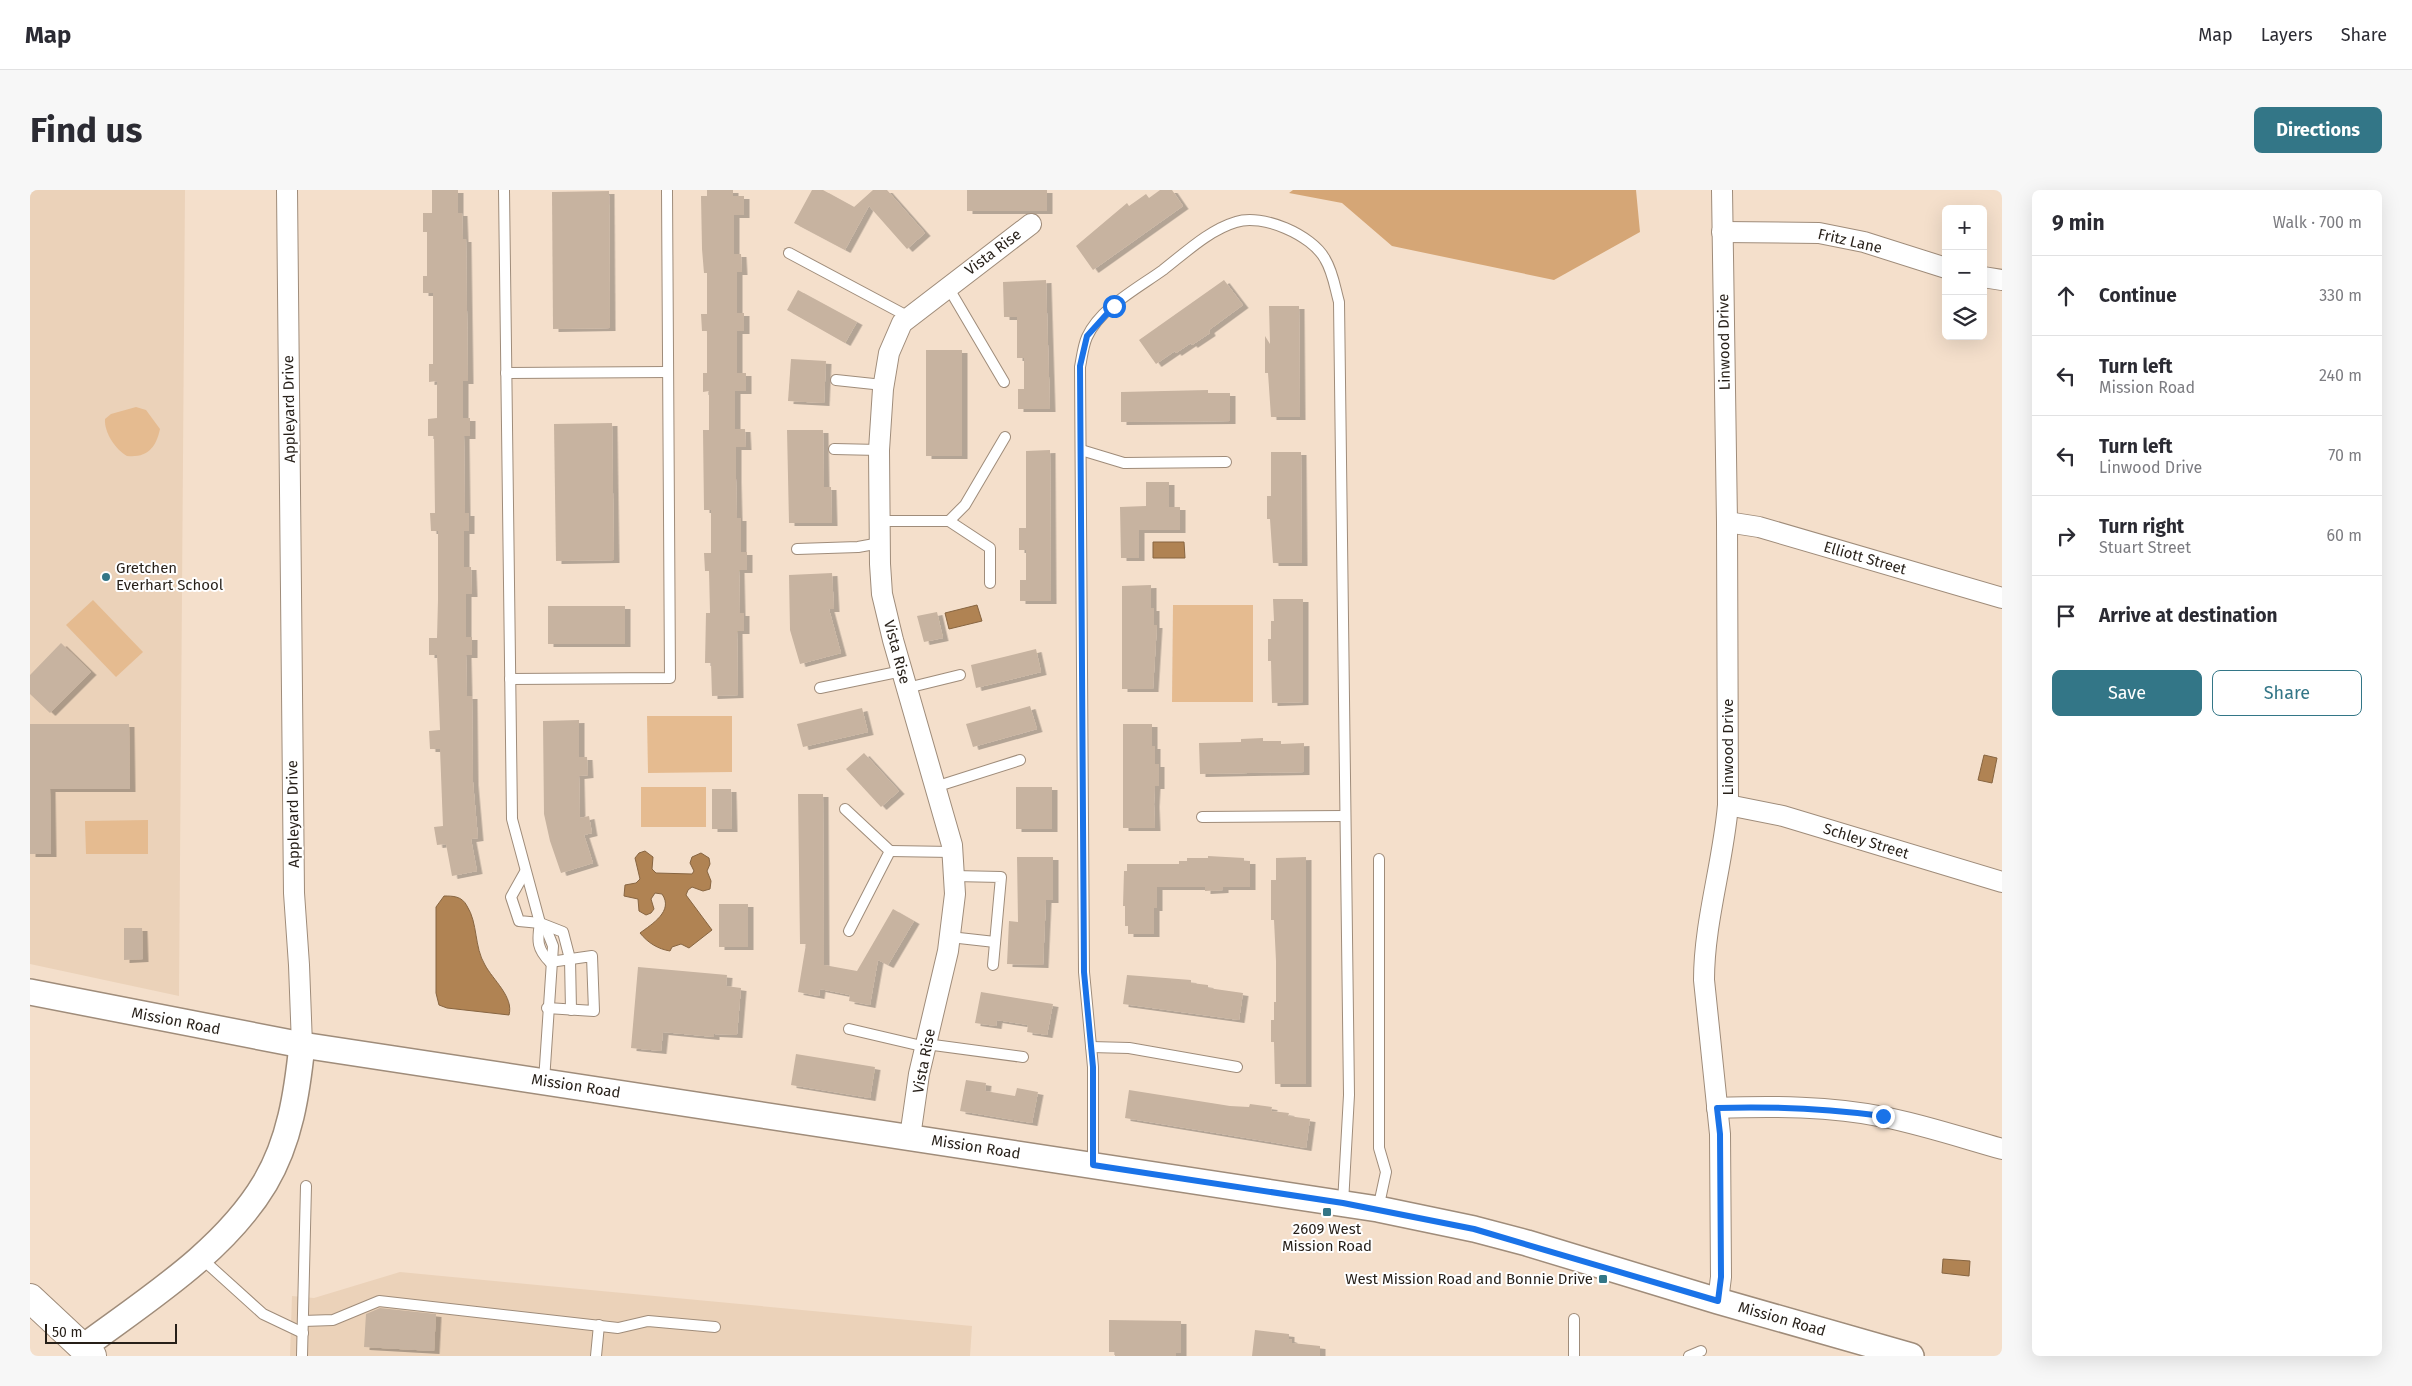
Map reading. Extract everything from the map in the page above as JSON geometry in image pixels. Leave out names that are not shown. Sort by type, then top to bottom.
[{"type":"main road","points":[[30,1298],[86,1353]]},
{"type":"street","name":"Appleyard Drive","points":[[86,1353],[201,1258],[242,1214],[265,1183],[285,1138],[295,1102],[302,1044],[300,965],[294,893],[286,190]]},
{"type":"street","name":"Linwood Drive","points":[[1718,1301],[1721,1268],[1720,1134],[1704,980],[1704,957],[1725,844],[1728,805],[1727,522],[1722,190]]},
{"type":"street","name":"Vista Rise","points":[[910,1137],[926,1046],[950,937],[955,894],[952,852],[882,594],[880,450],[883,385],[889,353],[902,323],[1031,224]]},
{"type":"street","name":"Fritz Lane","points":[[1722,232],[1819,233],[1864,242],[1942,267]]},
{"type":"street","points":[[1987,278],[2002,280]]},
{"type":"street","name":"Elliott Street","points":[[1727,522],[1759,527],[2002,598]]},
{"type":"street","name":"Schley Street","points":[[1728,805],[1782,816],[2002,882]]},
{"type":"street","name":"Mission Road","points":[[30,992],[302,1044],[1378,1209],[1518,1241],[1885,1352],[1911,1356]]},
{"type":"street","points":[[1717,1108],[1764,1106],[1826,1109],[1883,1116],[2002,1149]]},
{"type":"lane","points":[[504,190],[512,818],[540,923],[537,938],[539,951],[550,962],[544,1081]]},
{"type":"lane","points":[[510,679],[670,678],[666,190]]},
{"type":"lane","points":[[1093,1165],[1091,1048],[1084,972],[1080,366],[1083,347],[1095,324],[1114,306],[1212,233],[1236,221],[1257,220],[1277,224],[1316,247],[1325,258],[1339,302],[1349,1095],[1343,1203]]},
{"type":"lane","points":[[789,252],[909,317]]},
{"type":"lane","points":[[948,287],[1004,382]]},
{"type":"lane","points":[[506,373],[668,372]]},
{"type":"lane","points":[[836,380],[883,385]]},
{"type":"lane","points":[[950,521],[964,505],[1005,437]]},
{"type":"lane","points":[[834,449],[880,450]]},
{"type":"lane","points":[[1081,450],[1124,463],[1226,462]]},
{"type":"lane","points":[[880,521],[950,521],[990,548],[990,582]]},
{"type":"lane","points":[[798,549],[858,547],[880,543]]},
{"type":"lane","points":[[820,688],[960,675]]},
{"type":"lane","points":[[935,787],[1020,760]]},
{"type":"lane","points":[[845,808],[890,852],[952,852]]},
{"type":"lane","points":[[1202,817],[1345,816]]},
{"type":"lane","points":[[849,931],[890,852]]},
{"type":"lane","points":[[1378,1209],[1386,1172],[1379,1148],[1379,859]]},
{"type":"lane","points":[[525,872],[511,897],[519,921],[540,923],[563,932],[570,959],[571,1010]]},
{"type":"lane","points":[[954,876],[1001,877],[993,965]]},
{"type":"lane","points":[[950,937],[995,942]]},
{"type":"lane","points":[[547,1008],[594,1011],[592,956],[550,962]]},
{"type":"lane","points":[[849,1029],[926,1046],[1023,1058]]},
{"type":"lane","points":[[1091,1048],[1129,1048],[1237,1067]]},
{"type":"lane","points":[[302,1356],[306,1186]]},
{"type":"lane","points":[[201,1258],[263,1314],[303,1333]]},
{"type":"lane","points":[[303,1321],[333,1320],[379,1300],[618,1328],[648,1321],[715,1327]]},
{"type":"lane","points":[[1574,1319],[1574,1356]]},
{"type":"lane","points":[[596,1356],[599,1326]]},
{"type":"lane","points":[[1689,1356],[1701,1351]]},
{"type":"shaded area","name":"Gretchen Everhart School","points":[[30,190],[185,190],[179,996],[30,964]]},
{"type":"shaded area","points":[[1293,190],[1636,190],[1640,232],[1554,280],[1392,246],[1342,203],[1289,193]]},
{"type":"shaded area","points":[[136,407],[146,410],[160,429],[156,441],[150,450],[140,455],[127,456],[119,450],[106,430],[105,419],[111,414]]},
{"type":"shaded area","points":[[1153,542],[1184,542],[1185,558],[1153,558]]},
{"type":"shaded area","points":[[93,600],[143,652],[116,677],[66,625]]},
{"type":"shaded area","points":[[977,605],[982,621],[949,629],[945,613]]},
{"type":"shaded area","points":[[1173,605],[1253,605],[1253,702],[1172,702]]},
{"type":"shaded area","points":[[647,716],[732,716],[732,772],[648,773]]},
{"type":"shaded area","points":[[1984,755],[1997,758],[1992,783],[1978,780]]},
{"type":"shaded area","points":[[641,787],[706,787],[706,827],[641,827]]},
{"type":"shaded area","points":[[148,820],[148,854],[86,854],[85,821]]},
{"type":"shaded area","points":[[645,851],[653,857],[652,869],[656,873],[692,874],[694,871],[690,863],[692,857],[701,853],[709,858],[710,864],[707,871],[711,881],[710,889],[703,891],[692,887],[686,895],[712,930],[689,948],[681,944],[672,947],[670,951],[661,949],[646,940],[640,933],[660,916],[665,906],[662,894],[655,893],[651,899],[654,909],[646,915],[639,911],[638,899],[624,896],[625,885],[636,883],[640,879],[635,858],[639,853]]},
{"type":"shaded area","points":[[444,896],[460,898],[467,906],[473,920],[479,951],[489,971],[506,995],[510,1008],[509,1015],[447,1008],[439,1005],[436,993],[436,907]]},
{"type":"shaded area","points":[[1943,1259],[1970,1261],[1969,1276],[1942,1273]]},
{"type":"shaded area","points":[[400,1272],[972,1326],[970,1356],[290,1356],[292,1296],[314,1298]]},
{"type":"building","points":[[432,190],[458,190],[458,213],[462,213],[463,239],[466,239],[468,381],[463,381],[463,418],[470,418],[470,436],[464,436],[465,513],[469,513],[469,531],[464,531],[464,567],[471,567],[472,594],[466,594],[466,637],[472,637],[472,655],[466,655],[467,696],[472,696],[473,782],[478,838],[471,839],[477,871],[452,876],[446,844],[437,845],[434,827],[443,826],[440,749],[430,749],[429,731],[440,730],[437,655],[429,655],[429,638],[437,638],[438,531],[431,531],[430,513],[435,513],[434,436],[428,436],[428,419],[437,418],[437,381],[429,382],[429,364],[433,364],[433,293],[423,293],[423,276],[427,276],[427,232],[423,232],[423,213],[432,213]]},
{"type":"building","points":[[707,190],[733,190],[733,196],[744,196],[744,215],[734,215],[734,254],[741,254],[742,272],[737,272],[737,313],[744,313],[744,331],[737,331],[737,373],[746,373],[746,391],[735,391],[735,429],[745,429],[746,447],[736,447],[737,518],[741,518],[741,552],[747,552],[747,570],[739,570],[740,613],[744,613],[744,631],[737,631],[738,695],[712,696],[711,663],[705,663],[706,613],[710,613],[709,571],[705,571],[704,553],[711,553],[711,510],[704,510],[703,430],[709,430],[709,391],[703,392],[703,373],[707,373],[707,331],[702,331],[701,314],[707,314],[707,273],[704,273],[702,249],[701,196],[707,196]]},
{"type":"building","points":[[812,190],[823,190],[854,207],[873,190],[887,190],[925,233],[907,249],[869,206],[845,250],[794,223]]},
{"type":"building","points":[[967,190],[1047,190],[1047,211],[967,211]]},
{"type":"building","points":[[1160,190],[1172,190],[1183,206],[1093,270],[1076,246],[1127,203],[1129,206],[1146,194],[1149,198]]},
{"type":"building","points":[[609,191],[610,328],[553,329],[552,192]]},
{"type":"building","points":[[1046,280],[1050,409],[1018,409],[1018,389],[1024,389],[1024,358],[1017,358],[1017,317],[1004,317],[1003,282]]},
{"type":"building","points":[[1224,280],[1243,305],[1209,330],[1210,333],[1192,345],[1191,343],[1176,353],[1175,351],[1156,364],[1139,340]]},
{"type":"building","points":[[798,290],[857,322],[845,343],[787,310]]},
{"type":"building","points":[[1269,306],[1299,306],[1300,417],[1271,417],[1268,373],[1265,373],[1265,336],[1270,344]]},
{"type":"building","points":[[926,350],[962,350],[962,456],[926,456]]},
{"type":"building","points":[[791,359],[826,361],[824,403],[788,401]]},
{"type":"building","points":[[1208,390],[1208,393],[1230,393],[1230,421],[1121,422],[1121,392]]},
{"type":"building","points":[[612,423],[614,560],[556,561],[554,424]]},
{"type":"building","points":[[787,430],[823,430],[824,487],[831,487],[832,523],[789,523]]},
{"type":"building","points":[[1050,450],[1051,601],[1020,601],[1020,580],[1026,580],[1026,550],[1019,550],[1019,528],[1026,528],[1026,451]]},
{"type":"building","points":[[1271,452],[1301,452],[1302,563],[1273,563],[1270,519],[1267,519],[1267,496],[1271,496]]},
{"type":"building","points":[[1146,482],[1169,482],[1169,507],[1180,507],[1180,530],[1139,530],[1139,558],[1121,558],[1120,507],[1146,506]]},
{"type":"building","points":[[832,573],[834,609],[829,609],[841,653],[800,664],[790,630],[789,575]]},
{"type":"building","points":[[1151,585],[1151,608],[1154,608],[1154,625],[1157,625],[1153,689],[1122,689],[1122,586]]},
{"type":"building","points":[[1273,599],[1303,599],[1303,702],[1272,703],[1271,661],[1268,661],[1268,639],[1271,639],[1271,621],[1274,621]]},
{"type":"building","points":[[548,606],[625,606],[625,644],[548,644]]},
{"type":"building","points":[[937,612],[943,638],[924,642],[917,616]]},
{"type":"building","points":[[61,643],[91,672],[50,713],[30,694],[30,675]]},
{"type":"building","points":[[1036,649],[1041,672],[976,688],[971,665]]},
{"type":"building","points":[[1030,706],[1037,729],[973,747],[966,724]]},
{"type":"building","points":[[862,708],[868,732],[803,747],[797,724]]},
{"type":"building","points":[[579,720],[579,757],[587,757],[588,775],[579,776],[580,818],[589,816],[592,833],[584,835],[593,863],[561,873],[550,841],[544,814],[543,721]]},
{"type":"building","points":[[30,724],[129,724],[130,789],[50,789],[51,854],[30,854]]},
{"type":"building","points":[[1123,724],[1152,724],[1152,746],[1155,746],[1155,764],[1159,764],[1159,786],[1155,786],[1155,828],[1123,828]]},
{"type":"building","points":[[1263,738],[1263,741],[1281,741],[1281,744],[1304,743],[1304,772],[1200,774],[1199,743],[1241,742],[1241,739]]},
{"type":"building","points":[[864,753],[899,791],[881,807],[846,769]]},
{"type":"building","points":[[1016,787],[1052,787],[1052,829],[1016,829]]},
{"type":"building","points":[[712,789],[731,789],[732,829],[712,829]]},
{"type":"building","points":[[798,794],[823,794],[824,965],[857,971],[893,909],[914,921],[888,965],[878,960],[870,1005],[849,1001],[850,995],[820,989],[819,996],[798,992],[806,944],[800,944]]},
{"type":"building","points":[[1208,856],[1244,858],[1244,861],[1250,861],[1250,887],[1223,887],[1223,890],[1205,891],[1205,887],[1157,887],[1157,908],[1154,908],[1154,934],[1128,934],[1128,926],[1125,926],[1125,906],[1123,906],[1124,871],[1127,871],[1127,864],[1179,864],[1179,861],[1187,861],[1187,858],[1208,858]]},
{"type":"building","points":[[1017,857],[1053,857],[1053,900],[1046,900],[1043,965],[1007,964],[1009,921],[1018,922]]},
{"type":"building","points":[[1306,857],[1306,1084],[1275,1084],[1274,1042],[1271,1042],[1271,1020],[1274,1020],[1274,1002],[1276,1002],[1276,961],[1274,920],[1271,920],[1271,880],[1276,880],[1276,858]]},
{"type":"building","points":[[719,904],[748,904],[748,947],[719,947]]},
{"type":"building","points":[[124,928],[142,928],[143,959],[124,960]]},
{"type":"building","points":[[638,967],[727,975],[726,986],[741,988],[737,1035],[714,1034],[714,1037],[663,1032],[661,1051],[631,1048]]},
{"type":"building","points":[[1127,975],[1191,980],[1191,983],[1208,985],[1208,988],[1243,993],[1239,1020],[1123,1004]]},
{"type":"building","points":[[981,992],[1053,1004],[1047,1035],[1027,1032],[1028,1025],[997,1020],[996,1026],[975,1023]]},
{"type":"building","points":[[796,1054],[875,1067],[870,1098],[791,1085]]},
{"type":"building","points":[[966,1080],[986,1083],[985,1091],[1015,1096],[1017,1088],[1038,1092],[1032,1123],[960,1111]]},
{"type":"building","points":[[1129,1090],[1230,1106],[1249,1107],[1250,1104],[1272,1107],[1271,1111],[1289,1113],[1288,1116],[1310,1119],[1306,1148],[1125,1118]]},
{"type":"building","points":[[380,1308],[436,1314],[434,1351],[364,1347],[366,1314]]},
{"type":"building","points":[[1109,1320],[1181,1321],[1181,1353],[1176,1353],[1176,1356],[1115,1356],[1115,1352],[1109,1352]]},
{"type":"building","points":[[1255,1330],[1289,1334],[1289,1339],[1292,1340],[1292,1343],[1320,1346],[1320,1356],[1252,1356]]},
{"type":"place","name":"Gretchen Everhart School","points":[[106,577]]},
{"type":"place","name":"2609 West Mission Road","points":[[1327,1212]]},
{"type":"place","name":"West Mission Road and Bonnie Drive","points":[[1603,1279]]},
{"type":"route","points":[[1114,306],[1095,324],[1087,336],[1080,366],[1084,972],[1093,1067],[1093,1165],[1343,1203],[1474,1229],[1527,1243],[1718,1301],[1721,1277],[1720,1134],[1717,1108],[1764,1106],[1826,1109],[1883,1116]]}]
